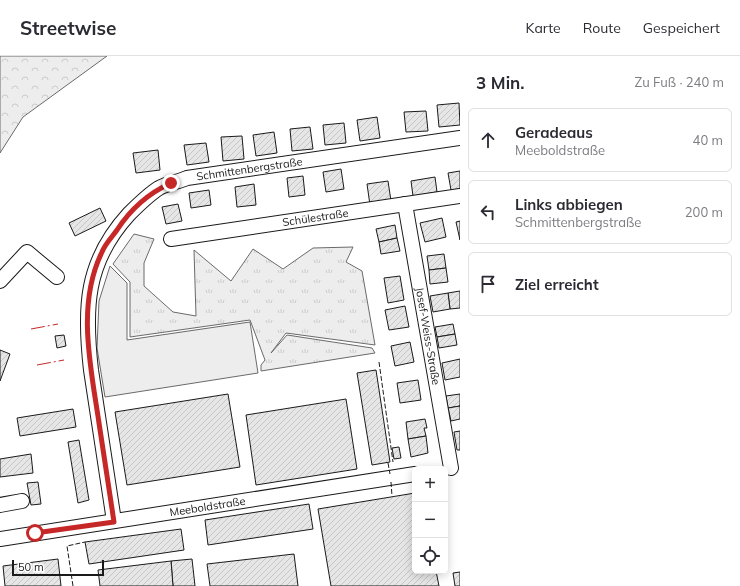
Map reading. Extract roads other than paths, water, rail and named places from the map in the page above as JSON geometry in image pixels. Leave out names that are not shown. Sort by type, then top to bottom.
[{"type":"street","name":"Schmittenbergstraße","points":[[114,522],[91,370],[88,345],[88,307],[93,273],[102,252],[121,222],[142,201],[158,188],[187,178],[460,138]]},
{"type":"street","name":"Schülestraße","points":[[171,239],[460,196]]},
{"type":"street","name":"Josef-Weiss-Straße","points":[[404,204],[452,468]]},
{"type":"street","points":[[0,281],[27,252],[57,277]]},
{"type":"street","name":"Meeboldstraße","points":[[0,539],[412,474]]},
{"type":"street","points":[[0,505],[22,501]]}]
